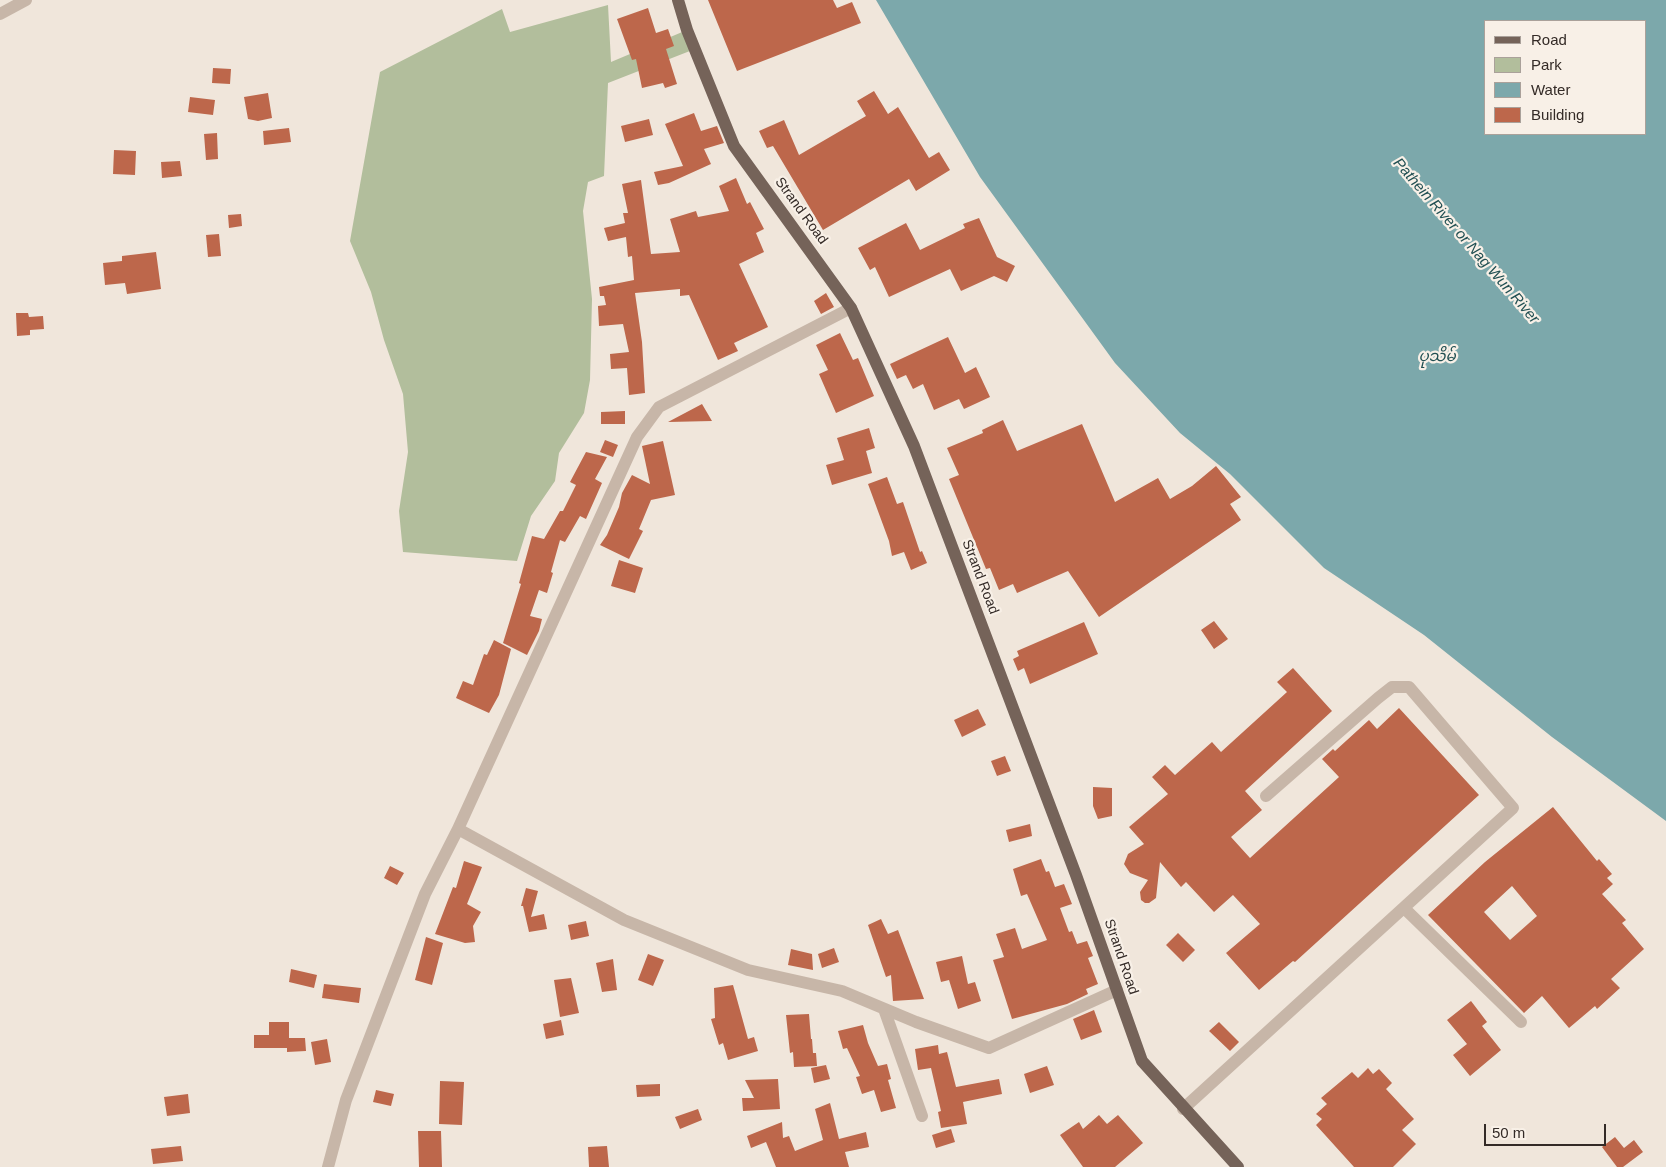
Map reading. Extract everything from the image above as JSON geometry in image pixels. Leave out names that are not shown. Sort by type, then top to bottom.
[{"type":"main road","name":"Strand Road","points":[[678,0],[687,30],[734,146],[851,308],[914,446],[1076,875],[1142,1061],[1183,1109],[1238,1167]]},
{"type":"street","points":[[0,14],[26,0]]},
{"type":"street","points":[[328,1167],[346,1100],[425,894],[458,830],[637,437],[659,407],[851,308]]},
{"type":"street","points":[[1183,1109],[1513,808],[1409,687],[1392,688],[1378,698],[1266,796]]},
{"type":"street","points":[[458,830],[624,920],[748,970],[842,991],[884,1009],[990,1048],[1117,990]]},
{"type":"street","points":[[1404,908],[1521,1022]]},
{"type":"street","points":[[884,1009],[922,1116]]},
{"type":"green space","points":[[608,5],[611,62],[687,30],[695,49],[608,83],[604,176],[588,182],[583,211],[592,299],[590,380],[584,413],[559,453],[555,481],[531,516],[517,561],[403,552],[399,511],[408,452],[403,394],[384,340],[371,292],[350,241],[380,72],[502,9],[510,32]]},
{"type":"water","name":"ပုသိမ်","points":[[876,0],[1666,0],[1666,821],[1552,737],[1424,635],[1324,568],[1230,474],[1180,433],[1115,363],[980,177]]},
{"type":"building","points":[[708,0],[833,0],[837,8],[852,2],[861,23],[737,71]]},
{"type":"building","points":[[648,8],[656,33],[668,29],[674,46],[666,49],[677,84],[665,88],[663,83],[642,88],[636,59],[632,60],[617,19]]},
{"type":"building","points":[[213,68],[231,69],[230,84],[212,83]]},
{"type":"building","points":[[874,91],[888,114],[898,107],[929,158],[939,152],[950,170],[916,191],[909,179],[823,230],[773,146],[767,148],[759,131],[784,120],[799,155],[866,116],[857,101]]},
{"type":"building","points":[[268,93],[272,118],[258,121],[248,119],[244,97]]},
{"type":"building","points":[[190,97],[215,100],[213,115],[188,112]]},
{"type":"building","points":[[694,113],[701,131],[717,126],[724,143],[704,149],[711,164],[669,183],[658,185],[654,172],[683,166],[665,124]]},
{"type":"building","points":[[649,119],[653,135],[625,142],[621,126]]},
{"type":"building","points":[[289,128],[291,142],[264,145],[263,131]]},
{"type":"building","points":[[217,133],[218,159],[206,160],[204,134]]},
{"type":"building","points":[[114,150],[136,151],[135,175],[113,174]]},
{"type":"building","points":[[180,161],[182,176],[162,178],[161,162]]},
{"type":"building","points":[[736,178],[747,204],[750,202],[764,229],[756,233],[764,252],[739,264],[768,327],[734,343],[738,351],[718,360],[689,295],[680,296],[680,289],[635,293],[642,342],[645,393],[629,395],[627,368],[611,369],[610,354],[629,352],[623,324],[599,326],[598,306],[606,305],[604,296],[600,296],[599,287],[634,280],[632,256],[628,257],[626,237],[608,241],[604,228],[625,223],[623,213],[628,213],[622,184],[641,180],[651,254],[680,252],[670,219],[696,211],[698,217],[729,211],[719,186]]},
{"type":"building","points":[[241,214],[242,226],[229,228],[228,215]]},
{"type":"building","points":[[979,218],[997,257],[1015,266],[1007,282],[994,276],[961,291],[950,269],[889,297],[875,267],[870,270],[858,248],[906,223],[920,250],[965,228],[963,224]]},
{"type":"building","points":[[219,234],[221,256],[208,257],[206,235]]},
{"type":"building","points":[[156,252],[161,289],[127,294],[125,283],[105,285],[103,263],[122,261],[122,256]]},
{"type":"building","points":[[826,293],[834,307],[821,314],[814,301]]},
{"type":"building","points":[[16,313],[28,313],[29,317],[43,316],[44,329],[30,330],[30,335],[17,336]]},
{"type":"building","points":[[840,333],[853,360],[858,358],[874,396],[836,413],[819,374],[828,370],[816,345]]},
{"type":"building","points":[[948,337],[965,373],[976,367],[990,397],[964,409],[959,399],[934,410],[923,384],[913,389],[906,375],[897,379],[890,364]]},
{"type":"building","points":[[702,404],[712,421],[668,422]]},
{"type":"building","points":[[625,411],[625,424],[601,424],[601,412]]},
{"type":"building","points":[[1003,420],[1017,451],[1082,424],[1115,502],[1158,478],[1170,499],[1192,486],[1216,466],[1241,497],[1230,504],[1241,520],[1099,617],[1068,571],[1017,593],[1013,584],[999,590],[990,568],[986,569],[949,479],[959,475],[947,448],[983,433],[982,430]]},
{"type":"building","points":[[869,428],[875,448],[866,451],[872,473],[832,485],[826,465],[844,460],[837,438]]},
{"type":"building","points":[[605,440],[618,445],[613,457],[600,452]]},
{"type":"building","points":[[663,441],[675,495],[651,500],[639,529],[643,531],[629,559],[600,545],[607,535],[619,507],[622,493],[632,475],[650,484],[642,446]]},
{"type":"building","points":[[586,452],[607,457],[595,479],[602,483],[586,519],[580,516],[565,542],[560,540],[547,593],[539,590],[530,616],[542,619],[539,631],[527,655],[503,643],[521,584],[519,583],[532,536],[544,539],[560,511],[563,511],[576,485],[570,482]]},
{"type":"building","points":[[887,477],[897,504],[903,502],[920,552],[922,551],[927,563],[911,570],[904,552],[892,556],[889,541],[868,484]]},
{"type":"building","points":[[619,560],[643,568],[635,593],[611,586]]},
{"type":"building","points":[[1214,621],[1228,639],[1214,649],[1201,630]]},
{"type":"building","points":[[1084,622],[1098,654],[1030,684],[1024,668],[1018,671],[1013,659],[1019,656],[1017,651]]},
{"type":"building","points":[[494,640],[511,649],[499,695],[489,713],[456,698],[463,681],[473,685],[484,654],[487,655]]},
{"type":"building","points":[[1293,668],[1332,711],[1245,791],[1262,810],[1231,837],[1250,858],[1339,777],[1322,759],[1333,749],[1335,751],[1369,720],[1377,729],[1399,708],[1479,795],[1295,962],[1293,961],[1259,990],[1226,953],[1260,924],[1233,895],[1214,912],[1186,882],[1181,887],[1160,862],[1156,898],[1149,903],[1145,903],[1141,900],[1140,892],[1148,880],[1130,873],[1124,864],[1128,854],[1144,844],[1129,827],[1168,794],[1152,777],[1165,765],[1175,775],[1212,742],[1221,752],[1287,692],[1277,682]]},
{"type":"building","points":[[978,709],[986,725],[962,737],[954,720]]},
{"type":"building","points":[[1005,756],[1011,771],[997,776],[991,761]]},
{"type":"building","points":[[1093,787],[1112,788],[1112,816],[1098,819],[1093,806]]},
{"type":"building","points":[[1553,807],[1597,861],[1599,859],[1612,874],[1607,878],[1613,884],[1602,894],[1626,920],[1622,923],[1644,949],[1611,979],[1620,988],[1597,1009],[1595,1006],[1569,1028],[1542,996],[1524,1013],[1428,915],[1485,862]],"holes":[[[1512,886],[1537,916],[1510,940],[1484,912]]]},
{"type":"building","points":[[1030,824],[1032,836],[1009,842],[1006,830]]},
{"type":"building","points":[[1041,859],[1046,872],[1049,871],[1055,887],[1064,884],[1072,904],[1060,908],[1069,932],[1072,931],[1077,944],[1087,941],[1093,956],[1088,958],[1098,984],[1086,989],[1088,994],[1067,1004],[1012,1019],[993,960],[1004,957],[996,934],[1015,928],[1022,949],[1047,940],[1027,894],[1021,896],[1013,869]]},
{"type":"building","points":[[464,861],[482,867],[467,904],[481,912],[473,926],[475,942],[465,943],[435,934],[453,887],[456,888]]},
{"type":"building","points":[[390,866],[404,873],[397,885],[384,878]]},
{"type":"building","points":[[526,888],[538,891],[531,917],[544,914],[547,929],[529,932],[523,906],[521,906]]},
{"type":"building","points":[[881,919],[888,934],[898,930],[924,999],[893,1001],[891,975],[886,977],[868,925]]},
{"type":"building","points":[[586,921],[589,936],[571,940],[568,925]]},
{"type":"building","points":[[1178,933],[1195,950],[1183,962],[1166,945]]},
{"type":"building","points":[[426,937],[443,943],[432,985],[415,980]]},
{"type":"building","points":[[834,948],[839,962],[822,968],[818,954]]},
{"type":"building","points":[[791,949],[812,954],[813,970],[788,965]]},
{"type":"building","points":[[648,954],[664,960],[653,986],[638,980]]},
{"type":"building","points":[[962,956],[968,984],[975,982],[981,1001],[958,1009],[949,980],[941,982],[936,962]]},
{"type":"building","points":[[613,959],[617,990],[602,992],[596,963]]},
{"type":"building","points":[[291,969],[317,975],[314,988],[289,982]]},
{"type":"building","points":[[571,978],[579,1013],[560,1017],[554,980]]},
{"type":"building","points":[[324,984],[361,988],[359,1003],[322,998]]},
{"type":"building","points":[[733,985],[748,1039],[754,1037],[758,1051],[728,1060],[723,1043],[719,1045],[711,1019],[715,1018],[714,988]]},
{"type":"building","points":[[1471,1001],[1487,1022],[1482,1026],[1501,1050],[1470,1076],[1453,1055],[1467,1044],[1447,1020]]},
{"type":"building","points":[[1094,1010],[1102,1032],[1081,1040],[1073,1019]]},
{"type":"building","points":[[809,1014],[813,1053],[816,1053],[817,1066],[794,1067],[793,1052],[790,1053],[786,1015]]},
{"type":"building","points":[[561,1020],[564,1035],[546,1039],[543,1024]]},
{"type":"building","points":[[269,1022],[289,1022],[289,1038],[305,1038],[306,1051],[287,1052],[287,1048],[254,1048],[254,1035],[269,1035]]},
{"type":"building","points":[[1219,1022],[1239,1042],[1230,1051],[1209,1031]]},
{"type":"building","points":[[863,1025],[878,1066],[887,1064],[891,1079],[888,1080],[896,1108],[881,1112],[874,1090],[862,1094],[856,1077],[860,1076],[847,1048],[843,1049],[838,1031]]},
{"type":"building","points":[[327,1039],[331,1062],[315,1065],[311,1042]]},
{"type":"building","points":[[938,1045],[939,1054],[947,1052],[956,1087],[999,1079],[1002,1094],[963,1102],[967,1124],[941,1128],[938,1112],[941,1111],[931,1068],[918,1070],[915,1049]]},
{"type":"building","points":[[826,1065],[830,1079],[814,1083],[811,1068]]},
{"type":"building","points":[[1047,1066],[1054,1085],[1030,1093],[1024,1074]]},
{"type":"building","points":[[1368,1068],[1373,1074],[1379,1069],[1392,1083],[1386,1089],[1414,1119],[1402,1130],[1416,1144],[1393,1167],[1354,1167],[1316,1125],[1322,1119],[1316,1114],[1327,1104],[1321,1098],[1352,1072],[1358,1078]]},
{"type":"building","points":[[778,1079],[780,1109],[743,1111],[742,1098],[754,1098],[745,1080]]},
{"type":"building","points":[[440,1081],[464,1082],[462,1125],[439,1124]]},
{"type":"building","points":[[660,1084],[660,1096],[637,1097],[636,1085]]},
{"type":"building","points":[[376,1090],[394,1094],[391,1106],[373,1102]]},
{"type":"building","points":[[188,1094],[190,1113],[167,1116],[164,1097]]},
{"type":"building","points":[[830,1103],[839,1139],[866,1132],[869,1147],[845,1152],[849,1167],[776,1167],[766,1142],[751,1148],[747,1136],[782,1122],[783,1138],[789,1136],[795,1151],[823,1140],[815,1109]]},
{"type":"building","points":[[698,1109],[702,1120],[680,1129],[675,1117]]},
{"type":"building","points":[[1099,1115],[1107,1124],[1118,1115],[1143,1143],[1115,1167],[1083,1167],[1060,1135],[1079,1122],[1083,1129]]},
{"type":"building","points":[[951,1129],[955,1142],[936,1148],[932,1135]]},
{"type":"building","points":[[418,1131],[441,1131],[442,1167],[419,1167]]},
{"type":"building","points":[[1615,1137],[1624,1148],[1634,1140],[1643,1152],[1623,1167],[1617,1167],[1602,1147]]},
{"type":"building","points":[[181,1146],[183,1161],[153,1164],[151,1149]]},
{"type":"building","points":[[607,1146],[609,1167],[589,1167],[588,1147]]},
{"type":"water label","name":"Pathein River or Nag Wun River","points":[[1466,241]]}]
